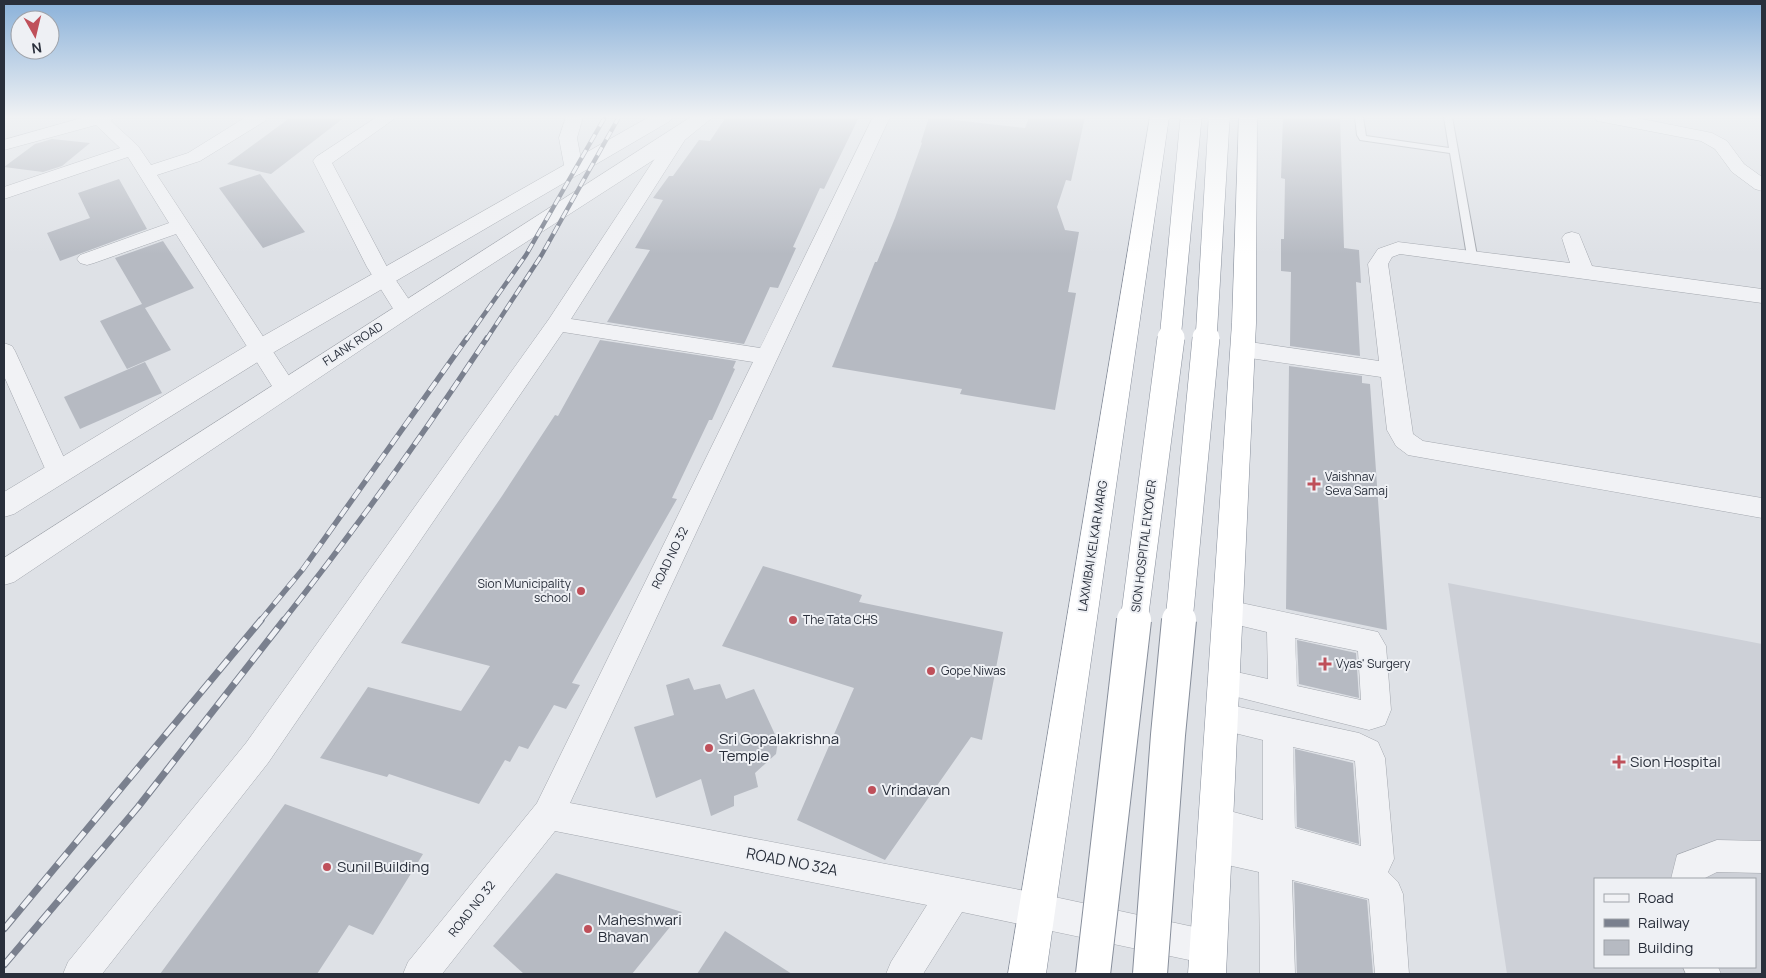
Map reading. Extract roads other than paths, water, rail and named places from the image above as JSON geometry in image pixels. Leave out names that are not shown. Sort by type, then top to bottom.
[{"type":"highway","name":"LAXMIBAI KELKAR MARG","points":[[1027,974],[1153,163]]},
{"type":"highway","name":"SION HOSPITAL FLYOVER","points":[[1093,974],[1121,724],[1174,311],[1199,163]]},
{"type":"highway","name":"SION HOSPITAL FLYOVER","points":[[1150,974],[1168,735],[1208,317],[1206,163]]},
{"type":"highway","points":[[1208,961],[1242,349],[1247,163]]},
{"type":"street","points":[[4,193],[94,163]]},
{"type":"street","points":[[141,163],[285,388]]},
{"type":"street","points":[[147,172],[176,163]]},
{"type":"street","points":[[323,163],[384,279],[405,310]]},
{"type":"street","points":[[573,163],[574,170]]},
{"type":"street","points":[[4,506],[260,349],[574,170],[590,163]]},
{"type":"street","name":"FLANK ROAD","points":[[4,573],[405,310],[618,163]]},
{"type":"street","points":[[80,974],[257,753],[557,324],[650,163]]},
{"type":"street","name":"ROAD NO 32","points":[[420,974],[548,814],[860,163]]},
{"type":"street","points":[[1734,163],[1738,168],[1762,185]]},
{"type":"street","points":[[87,259],[180,226]]},
{"type":"street","points":[[1572,238],[1584,271]]},
{"type":"street","points":[[1762,296],[1472,256],[1398,248],[1385,253],[1378,264],[1399,430],[1404,440],[1417,449],[1762,508]]},
{"type":"street","points":[[557,324],[767,357]]},
{"type":"street","points":[[1242,349],[1392,370]]},
{"type":"street","points":[[4,351],[59,473]]},
{"type":"street","points":[[1223,682],[1369,716],[1374,715],[1376,710],[1372,646],[1368,641],[1227,612]]},
{"type":"street","points":[[1281,623],[1283,696]]},
{"type":"street","points":[[1221,716],[1359,747],[1367,752],[1370,758],[1378,859],[1375,862],[1368,864],[1277,850]]},
{"type":"street","points":[[1277,974],[1278,729]]},
{"type":"street","name":"ROAD NO 32A","points":[[548,814],[1036,910],[1208,961]]},
{"type":"street","points":[[1214,834],[1277,850],[1381,886],[1386,894],[1392,974]]},
{"type":"street","points":[[1687,878],[1689,867],[1717,856],[1762,857]]},
{"type":"street","points":[[903,974],[954,894]]},
{"type":"lane","points":[[1456,163],[1472,256]]},
{"type":"railway","points":[[466,340],[526,255],[579,163]]},
{"type":"railway","points":[[486,340],[541,256],[593,163]]},
{"type":"railway","points":[[260,621],[303,569],[467,338]]},
{"type":"railway","points":[[283,621],[388,482],[487,338]]},
{"type":"railway","points":[[4,929],[261,620]]},
{"type":"railway","points":[[4,965],[138,807],[284,620]]},
{"type":"place","name":"Vaishnav Seva Samaj","points":[[1314,484]]},
{"type":"place","name":"Sion Municipality school","points":[[581,591]]},
{"type":"place","name":"The Tata CHS","points":[[793,620]]},
{"type":"place","name":"Vyas' Surgery","points":[[1325,664]]},
{"type":"place","name":"Gope Niwas","points":[[931,671]]},
{"type":"place","name":"Sri Gopalakrishna Temple","points":[[709,748]]},
{"type":"place","name":"Sion Hospital","points":[[1619,762]]},
{"type":"place","name":"Vrindavan","points":[[872,790]]},
{"type":"place","name":"Sunil Building","points":[[327,867]]},
{"type":"place","name":"Maheshwari Bhavan","points":[[588,929]]}]
